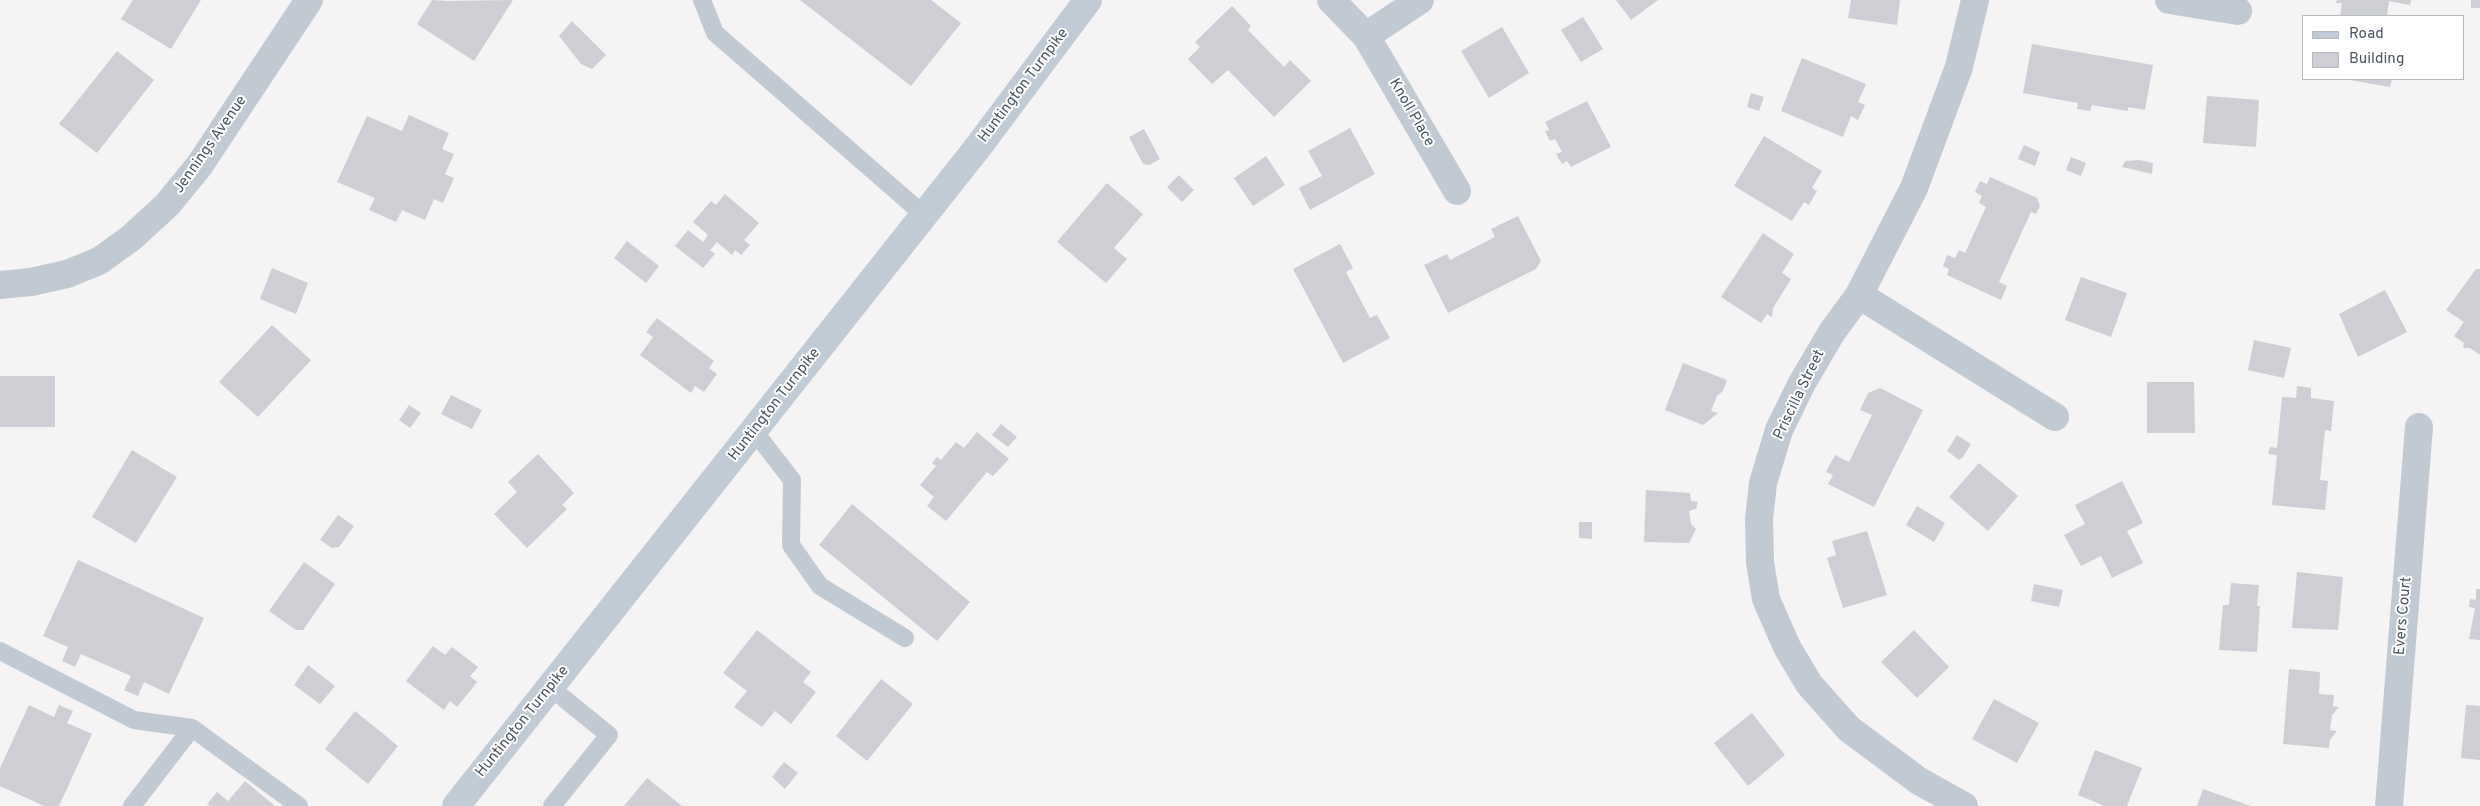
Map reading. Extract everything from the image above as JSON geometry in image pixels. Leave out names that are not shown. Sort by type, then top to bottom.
[{"type":"main road","name":"Huntington Turnpike","points":[[456,806],[924,215],[1088,0]]},
{"type":"street","name":"Jennings Avenue","points":[[0,285],[31,282],[67,274],[98,261],[131,238],[167,205],[199,166],[309,0]]},
{"type":"street","name":"Knoll Place","points":[[1331,0],[1366,36],[1456,191]]},
{"type":"street","points":[[1366,36],[1420,0]]},
{"type":"street","name":"Priscilla Street","points":[[1964,806],[1919,781],[1849,729],[1809,684],[1787,647],[1766,600],[1760,562],[1759,519],[1764,483],[1779,430],[1802,383],[1832,332],[1860,295],[1914,188],[1958,67],[1975,0]]},
{"type":"street","points":[[2169,0],[2238,11]]},
{"type":"street","points":[[1860,295],[2055,417]]},
{"type":"street","name":"Evers Court","points":[[2389,806],[2419,427]]},
{"type":"lane","points":[[702,0],[716,33],[924,215]]},
{"type":"lane","points":[[754,431],[792,480],[791,545],[820,586],[905,638]]},
{"type":"lane","points":[[0,651],[134,720],[192,728],[299,806]]},
{"type":"lane","points":[[551,688],[609,735],[552,806]]},
{"type":"lane","points":[[132,806],[192,728]]},
{"type":"building","points":[[133,0],[201,0],[171,49],[121,19]]},
{"type":"building","points":[[432,0],[513,0],[474,61],[417,24]]},
{"type":"building","points":[[800,0],[931,0],[961,23],[911,86]]},
{"type":"building","points":[[1616,0],[1658,0],[1631,20]]},
{"type":"building","points":[[1851,0],[1900,0],[1897,25],[1848,18]]},
{"type":"building","points":[[2337,0],[2411,0],[2410,5],[2389,1],[2387,15],[2340,15],[2342,3],[2336,3]]},
{"type":"building","points":[[2471,0],[2480,0],[2480,8],[2471,8]]},
{"type":"building","points":[[1232,6],[1251,26],[1248,30],[1284,67],[1290,60],[1311,81],[1274,117],[1228,70],[1212,84],[1188,59],[1200,47],[1195,42]]},
{"type":"building","points":[[1583,17],[1603,49],[1581,62],[1561,30]]},
{"type":"building","points":[[572,21],[606,55],[592,69],[581,64],[559,36]]},
{"type":"building","points":[[1502,27],[1529,73],[1489,98],[1461,51]]},
{"type":"building","points":[[2032,44],[2153,65],[2145,110],[2128,107],[2128,111],[2092,105],[2090,111],[2077,109],[2078,103],[2023,93]]},
{"type":"building","points":[[117,51],[154,80],[97,153],[59,124]]},
{"type":"building","points":[[1802,58],[1866,84],[1858,102],[1865,105],[1858,120],[1851,116],[1843,137],[1781,111]]},
{"type":"building","points":[[2350,80],[2392,80],[2390,87]]},
{"type":"building","points":[[1751,93],[1764,97],[1759,111],[1747,107]]},
{"type":"building","points":[[2207,96],[2259,100],[2256,147],[2203,143]]},
{"type":"building","points":[[1587,101],[1611,147],[1571,167],[1567,161],[1562,164],[1556,154],[1562,152],[1555,139],[1550,141],[1545,131],[1549,130],[1545,122]]},
{"type":"building","points":[[409,115],[449,133],[442,149],[454,154],[445,174],[454,178],[443,203],[434,199],[425,220],[402,210],[396,222],[369,210],[375,198],[337,182],[367,116],[402,131]]},
{"type":"building","points":[[1350,128],[1375,174],[1310,210],[1299,188],[1322,176],[1308,151]]},
{"type":"building","points":[[1144,129],[1160,159],[1149,165],[1143,164],[1129,137]]},
{"type":"building","points":[[1764,136],[1822,171],[1812,188],[1817,191],[1809,205],[1804,202],[1792,221],[1734,186]]},
{"type":"building","points":[[2024,145],[2040,152],[2035,166],[2018,159]]},
{"type":"building","points":[[1266,156],[1285,185],[1253,206],[1234,178]]},
{"type":"building","points":[[2071,157],[2086,163],[2081,176],[2066,170]]},
{"type":"building","points":[[2139,160],[2153,163],[2152,174],[2122,167],[2125,161]]},
{"type":"building","points":[[1179,175],[1194,190],[1182,202],[1167,187]]},
{"type":"building","points":[[1990,177],[2037,198],[2040,206],[2036,214],[2031,212],[1999,282],[2007,286],[2001,300],[1947,275],[1949,269],[1943,266],[1947,255],[1955,258],[1959,250],[1965,253],[1986,207],[1979,203],[1982,196],[1975,192],[1980,181],[1987,184]]},
{"type":"building","points":[[1107,183],[1143,214],[1114,248],[1127,259],[1106,283],[1057,242]]},
{"type":"building","points":[[725,194],[759,223],[744,240],[750,245],[741,255],[735,250],[732,255],[717,242],[710,250],[715,254],[703,268],[675,246],[688,230],[703,242],[708,235],[693,222],[711,201],[716,205]]},
{"type":"building","points":[[1518,216],[1541,261],[1536,269],[1448,313],[1424,265],[1447,254],[1450,260],[1495,237],[1491,229]]},
{"type":"building","points":[[1763,233],[1794,254],[1782,273],[1791,279],[1773,308],[1772,317],[1767,314],[1761,323],[1721,297]]},
{"type":"building","points":[[627,241],[659,266],[646,283],[614,258]]},
{"type":"building","points":[[1340,244],[1353,268],[1346,272],[1370,318],[1377,315],[1390,338],[1343,363],[1293,269]]},
{"type":"building","points":[[272,268],[308,283],[296,314],[260,299]]},
{"type":"building","points":[[2476,269],[2480,269],[2480,355],[2470,348],[2463,348],[2464,343],[2454,336],[2464,322],[2446,310]]},
{"type":"building","points":[[2081,277],[2127,293],[2111,337],[2065,320]]},
{"type":"building","points":[[2385,290],[2407,332],[2358,357],[2339,314]]},
{"type":"building","points":[[657,318],[714,361],[709,368],[717,374],[704,392],[695,386],[691,393],[640,355],[653,337],[646,332]]},
{"type":"building","points":[[272,325],[311,360],[258,417],[219,382]]},
{"type":"building","points":[[2254,340],[2291,348],[2284,378],[2248,370]]},
{"type":"building","points":[[1683,363],[1727,380],[1723,391],[1717,396],[1711,411],[1718,413],[1703,425],[1665,410]]},
{"type":"building","points":[[0,376],[55,376],[55,427],[0,427]]},
{"type":"building","points":[[2147,382],[2194,382],[2195,433],[2147,433]]},
{"type":"building","points":[[2297,386],[2311,388],[2311,398],[2334,401],[2331,431],[2325,430],[2320,480],[2328,481],[2325,510],[2272,505],[2277,455],[2268,454],[2270,447],[2277,448],[2282,397],[2296,398]]},
{"type":"building","points":[[1880,388],[1923,410],[1874,507],[1828,484],[1833,475],[1826,472],[1835,455],[1849,462],[1872,415],[1860,410],[1868,393]]},
{"type":"building","points":[[451,395],[482,410],[472,429],[441,414]]},
{"type":"building","points":[[409,405],[421,413],[410,428],[399,420]]},
{"type":"building","points":[[1001,424],[1017,437],[1008,447],[992,435]]},
{"type":"building","points":[[977,432],[1009,459],[993,476],[987,472],[946,521],[927,506],[934,497],[920,485],[936,466],[932,463],[937,457],[941,460],[956,442],[964,448]]},
{"type":"building","points":[[1957,435],[1971,444],[1959,460],[1947,451]]},
{"type":"building","points":[[132,450],[177,477],[136,543],[92,517]]},
{"type":"building","points":[[538,454],[574,493],[562,505],[567,509],[527,548],[494,514],[517,492],[508,482]]},
{"type":"building","points":[[1979,463],[2018,496],[1988,531],[1949,497]]},
{"type":"building","points":[[2122,481],[2143,523],[2127,531],[2143,563],[2112,578],[2101,556],[2081,566],[2064,535],[2085,524],[2075,505]]},
{"type":"building","points":[[1646,490],[1690,493],[1691,501],[1698,502],[1696,509],[1689,511],[1691,524],[1696,529],[1689,543],[1644,542]]},
{"type":"building","points":[[852,504],[970,602],[937,641],[819,545]]},
{"type":"building","points":[[1917,506],[1945,523],[1934,542],[1906,525]]},
{"type":"building","points":[[338,515],[354,526],[339,547],[332,548],[320,540]]},
{"type":"building","points":[[1579,522],[1592,522],[1592,539],[1579,538]]},
{"type":"building","points":[[1867,531],[1887,595],[1843,608],[1827,558],[1836,555],[1832,541]]},
{"type":"building","points":[[78,560],[204,618],[169,694],[144,682],[138,696],[124,690],[131,676],[81,654],[75,667],[62,661],[68,647],[43,636]]},
{"type":"building","points":[[304,562],[335,584],[303,630],[296,630],[269,611]]},
{"type":"building","points":[[2297,572],[2343,577],[2338,630],[2292,628]]},
{"type":"building","points":[[2231,583],[2259,585],[2257,606],[2260,606],[2257,652],[2219,650],[2223,605],[2229,605]]},
{"type":"building","points":[[2034,584],[2063,590],[2059,607],[2031,601]]},
{"type":"building","points":[[2476,589],[2480,589],[2480,640],[2469,639],[2475,608],[2469,607],[2470,599],[2476,600]]},
{"type":"building","points":[[757,630],[811,672],[803,682],[816,692],[791,724],[775,711],[762,727],[734,707],[747,691],[723,673]]},
{"type":"building","points":[[1914,630],[1949,667],[1917,698],[1881,662]]},
{"type":"building","points":[[433,646],[445,655],[452,647],[478,667],[470,676],[477,682],[457,707],[450,701],[444,710],[406,681]]},
{"type":"building","points":[[308,665],[335,686],[320,704],[294,685]]},
{"type":"building","points":[[2289,669],[2320,672],[2319,694],[2334,695],[2333,706],[2339,707],[2332,715],[2330,730],[2337,731],[2330,740],[2329,748],[2283,744]]},
{"type":"building","points":[[881,679],[913,704],[867,761],[836,736]]},
{"type":"building","points":[[1994,699],[2039,723],[2017,763],[1972,739]]},
{"type":"building","points":[[29,705],[54,717],[59,705],[73,711],[67,723],[92,734],[59,806],[44,806],[0,786],[0,768]]},
{"type":"building","points":[[2466,705],[2480,706],[2480,760],[2461,758]]},
{"type":"building","points":[[355,711],[398,746],[368,784],[325,749]]},
{"type":"building","points":[[1752,713],[1785,755],[1748,786],[1714,743]]},
{"type":"building","points":[[2095,750],[2142,768],[2127,806],[2105,806],[2078,795]]},
{"type":"building","points":[[784,762],[798,773],[785,789],[772,777]]},
{"type":"building","points":[[647,778],[682,806],[624,806]]},
{"type":"building","points":[[245,781],[275,806],[210,806],[207,804],[217,792],[228,801]]},
{"type":"building","points":[[2203,789],[2251,806],[2197,806]]}]
